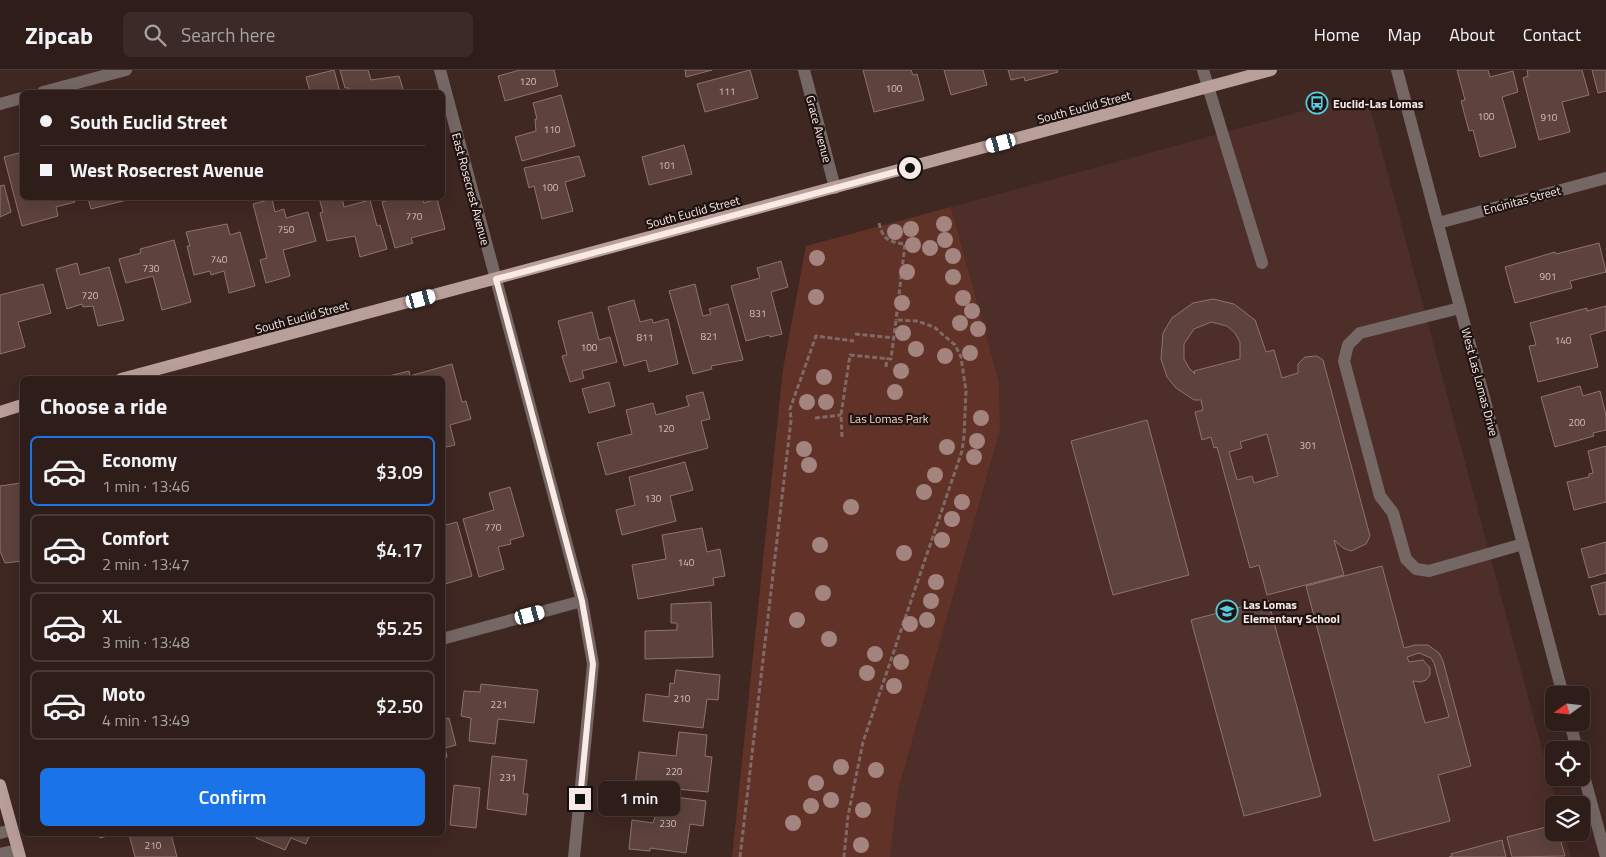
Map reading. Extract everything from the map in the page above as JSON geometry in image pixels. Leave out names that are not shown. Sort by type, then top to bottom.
[{"type":"main road","name":"South Euclid Street","points":[[132,376],[1271,70]]},
{"type":"main road","points":[[0,412],[20,406]]},
{"type":"main road","points":[[0,785],[6,831],[19,853]]},
{"type":"street","points":[[50,90],[125,70]]},
{"type":"street","name":"East Rosecrest Avenue","points":[[440,70],[582,601],[593,664],[574,857]]},
{"type":"street","name":"Grace Avenue","points":[[804,70],[835,188]]},
{"type":"street","points":[[1203,70],[1262,263]]},
{"type":"street","name":"West Las Lomas Drive","points":[[1396,70],[1561,686]]},
{"type":"street","points":[[0,104],[20,99]]},
{"type":"street","name":"Encinitas Street","points":[[1438,223],[1606,178]]},
{"type":"street","points":[[1460,308],[1360,333],[1348,345],[1344,361],[1346,371],[1380,496],[1393,513],[1406,559],[1416,570],[1429,571],[1523,544]]},
{"type":"street","points":[[445,638],[582,601]]},
{"type":"street","points":[[1587,786],[1606,857]]},
{"type":"street","points":[[0,854],[19,853]]},
{"type":"path","points":[[842,437],[841,415],[850,355],[891,359],[905,244],[890,242],[884,238],[879,223]]},
{"type":"path","points":[[844,857],[848,816],[862,742],[962,451],[964,436],[966,391],[961,357],[955,345],[934,327],[917,321],[896,320]]},
{"type":"path","points":[[855,334],[894,338]]},
{"type":"path","points":[[740,857],[791,420],[790,409],[816,336],[854,341]]},
{"type":"path","points":[[886,367],[887,358]]},
{"type":"path","points":[[815,418],[841,415]]},
{"type":"shaded area","name":"Las Lomas Elementary School","points":[[1351,98],[1360,99],[1367,104],[1371,111],[1545,760],[1545,786],[1552,786],[1555,796],[1545,796],[1545,841],[1566,841],[1571,857],[890,857],[898,791],[1000,430],[999,382],[951,207]]},
{"type":"green space","name":"Las Lomas Park","points":[[951,207],[999,382],[1000,430],[898,791],[890,857],[732,857],[783,369],[806,246]]},
{"type":"building","points":[[334,70],[339,90],[309,90],[306,77]]},
{"type":"building","points":[[340,70],[368,70],[371,80],[399,76],[403,90],[350,90],[349,88],[345,88]]},
{"type":"building","points":[[520,70],[554,70],[558,86],[505,101],[498,76]]},
{"type":"building","points":[[685,70],[712,70],[686,77]]},
{"type":"building","points":[[750,70],[758,98],[705,112],[697,84]]},
{"type":"building","points":[[863,70],[911,70],[913,75],[917,74],[924,100],[874,112]]},
{"type":"building","points":[[944,70],[983,70],[987,85],[951,95]]},
{"type":"building","points":[[1008,70],[1057,70],[1058,72],[1025,81],[1024,77],[1011,80]]},
{"type":"building","points":[[1457,70],[1488,70],[1490,77],[1513,71],[1518,92],[1502,97],[1516,147],[1480,157],[1473,130],[1469,131],[1461,101],[1465,100]]},
{"type":"building","points":[[1527,70],[1582,70],[1589,95],[1562,102],[1570,132],[1539,140],[1523,78],[1528,76]]},
{"type":"building","points":[[1592,70],[1606,70],[1606,91],[1598,93]]},
{"type":"building","points":[[561,95],[575,146],[522,161],[515,137],[536,131],[535,119],[537,119],[533,103]]},
{"type":"building","points":[[684,145],[692,174],[649,185],[642,157]]},
{"type":"building","points":[[20,153],[20,200],[74,200],[75,202],[56,207],[58,216],[22,226],[4,157]]},
{"type":"building","points":[[579,156],[585,176],[565,182],[573,211],[542,219],[534,186],[529,188],[524,168]]},
{"type":"building","points":[[4,185],[11,212],[0,217],[0,186]]},
{"type":"building","points":[[89,200],[127,200],[91,209]]},
{"type":"building","points":[[272,200],[275,212],[284,209],[286,218],[308,212],[316,241],[283,250],[290,276],[266,283],[260,260],[267,258],[253,204]]},
{"type":"building","points":[[320,200],[342,200],[344,207],[370,200],[377,226],[380,225],[387,249],[360,257],[355,236],[327,241],[320,213],[323,212]]},
{"type":"building","points":[[389,200],[423,200],[424,203],[437,200],[445,229],[411,238],[413,243],[395,248],[382,202]]},
{"type":"building","points":[[227,224],[230,235],[240,232],[255,286],[229,293],[224,271],[211,275],[210,271],[194,275],[187,246],[190,246],[186,232]]},
{"type":"building","points":[[174,240],[191,302],[162,310],[153,276],[126,283],[119,259],[141,253],[140,249]]},
{"type":"building","points":[[1599,243],[1606,272],[1570,281],[1572,288],[1515,303],[1505,267],[1555,252],[1556,254]]},
{"type":"building","points":[[781,261],[788,287],[771,292],[782,334],[746,341],[731,286],[760,278],[757,268]]},
{"type":"building","points":[[77,263],[80,275],[109,267],[124,320],[98,326],[93,306],[83,307],[82,304],[67,309],[56,269]]},
{"type":"building","points":[[43,284],[51,313],[18,322],[25,347],[0,354],[0,295]]},
{"type":"building","points":[[695,284],[703,316],[711,314],[709,309],[728,304],[743,360],[711,366],[712,369],[693,374],[669,291]]},
{"type":"building","points":[[1213,299],[1234,304],[1255,320],[1266,352],[1274,350],[1282,378],[1298,373],[1298,364],[1305,357],[1317,356],[1323,360],[1370,536],[1366,544],[1351,551],[1343,548],[1334,540],[1344,575],[1267,595],[1259,565],[1250,568],[1217,447],[1214,448],[1211,437],[1202,440],[1195,412],[1203,410],[1201,400],[1194,400],[1176,388],[1167,377],[1161,359],[1163,333],[1172,318],[1193,303]],"holes":[[[1211,322],[1227,326],[1235,333],[1240,342],[1240,359],[1194,371],[1195,374],[1184,359],[1184,344],[1194,329]],[[1267,434],[1278,476],[1254,483],[1252,476],[1237,480],[1229,452],[1242,448],[1240,442]]]},
{"type":"building","points":[[634,300],[640,322],[652,319],[653,323],[668,319],[678,364],[649,372],[646,360],[624,366],[608,307]]},
{"type":"building","points":[[1606,306],[1606,330],[1590,335],[1598,367],[1538,382],[1529,346],[1536,345],[1530,323],[1587,308],[1587,311]]},
{"type":"building","points":[[592,312],[599,340],[610,337],[617,362],[582,371],[584,378],[570,382],[562,356],[567,355],[558,321]]},
{"type":"building","points":[[452,364],[462,402],[466,401],[471,419],[450,425],[455,445],[445,447],[445,376],[410,376]]},
{"type":"building","points":[[409,371],[410,376],[389,376]]},
{"type":"building","points":[[609,382],[615,406],[589,413],[582,389]]},
{"type":"building","points":[[1580,386],[1583,396],[1600,391],[1606,415],[1606,430],[1593,433],[1594,436],[1555,447],[1541,397]]},
{"type":"building","points":[[703,392],[710,419],[701,421],[708,448],[606,475],[597,443],[632,434],[626,410],[653,403],[656,415],[689,406],[686,396]]},
{"type":"building","points":[[1147,420],[1189,575],[1113,595],[1071,441]]},
{"type":"building","points":[[1606,446],[1606,502],[1574,510],[1567,482],[1589,477],[1589,474],[1593,473],[1588,451]]},
{"type":"building","points":[[685,462],[693,490],[670,496],[676,521],[622,535],[616,510],[635,505],[629,477]]},
{"type":"building","points":[[20,483],[20,561],[5,563],[0,551],[0,486]]},
{"type":"building","points":[[510,487],[524,536],[510,540],[511,544],[498,547],[504,569],[479,577],[463,519],[494,510],[489,493]]},
{"type":"building","points":[[457,522],[472,576],[445,584],[445,525]]},
{"type":"building","points":[[702,528],[707,552],[720,549],[725,576],[713,578],[714,585],[638,599],[632,565],[666,559],[662,535]]},
{"type":"building","points":[[1606,542],[1606,573],[1589,578],[1581,549]]},
{"type":"building","points":[[1382,566],[1404,648],[1415,645],[1428,645],[1439,653],[1443,661],[1471,766],[1438,775],[1450,821],[1374,841],[1306,586]],"holes":[[[1419,653],[1431,658],[1449,717],[1425,723],[1413,681],[1421,682],[1426,680],[1430,675],[1430,668],[1423,660],[1409,662],[1407,657]]]},
{"type":"building","points":[[1606,582],[1606,614],[1599,615],[1591,586]]},
{"type":"building","points":[[1268,600],[1321,796],[1244,816],[1191,620]]},
{"type":"building","points":[[711,602],[713,657],[645,659],[645,631],[677,630],[677,623],[671,623],[671,604]]},
{"type":"building","points":[[676,670],[720,675],[718,700],[707,699],[703,728],[643,721],[646,694],[669,697],[670,683],[674,684]]},
{"type":"building","points":[[481,684],[538,690],[534,723],[498,719],[495,744],[469,741],[471,718],[461,716],[464,691],[480,692]]},
{"type":"building","points":[[449,718],[456,745],[445,748],[445,719]]},
{"type":"building","points":[[679,732],[707,735],[705,756],[712,757],[708,792],[635,785],[639,752],[676,756]]},
{"type":"building","points":[[492,756],[527,760],[523,794],[528,794],[526,815],[487,809]]},
{"type":"building","points":[[454,785],[480,788],[476,828],[450,825]]},
{"type":"building","points":[[660,795],[706,801],[703,826],[690,824],[686,853],[650,848],[650,851],[629,849],[632,820],[653,823]]},
{"type":"building","points":[[1545,827],[1545,841],[1561,841],[1565,856],[1512,857],[1507,837]]},
{"type":"building","points":[[130,836],[172,836],[177,857],[135,857]]},
{"type":"building","points":[[256,836],[309,836],[306,844],[291,838],[285,850],[256,838]]},
{"type":"building","points":[[1502,840],[1506,857],[1449,857],[1452,856],[1451,854]]},
{"type":"place","name":"Euclid-Las Lomas","points":[[1317,103]]},
{"type":"place","name":"Las Lomas Elementary School","points":[[1227,611]]},
{"type":"route","points":[[580,799],[593,664],[582,601],[496,279],[910,168]]}]
